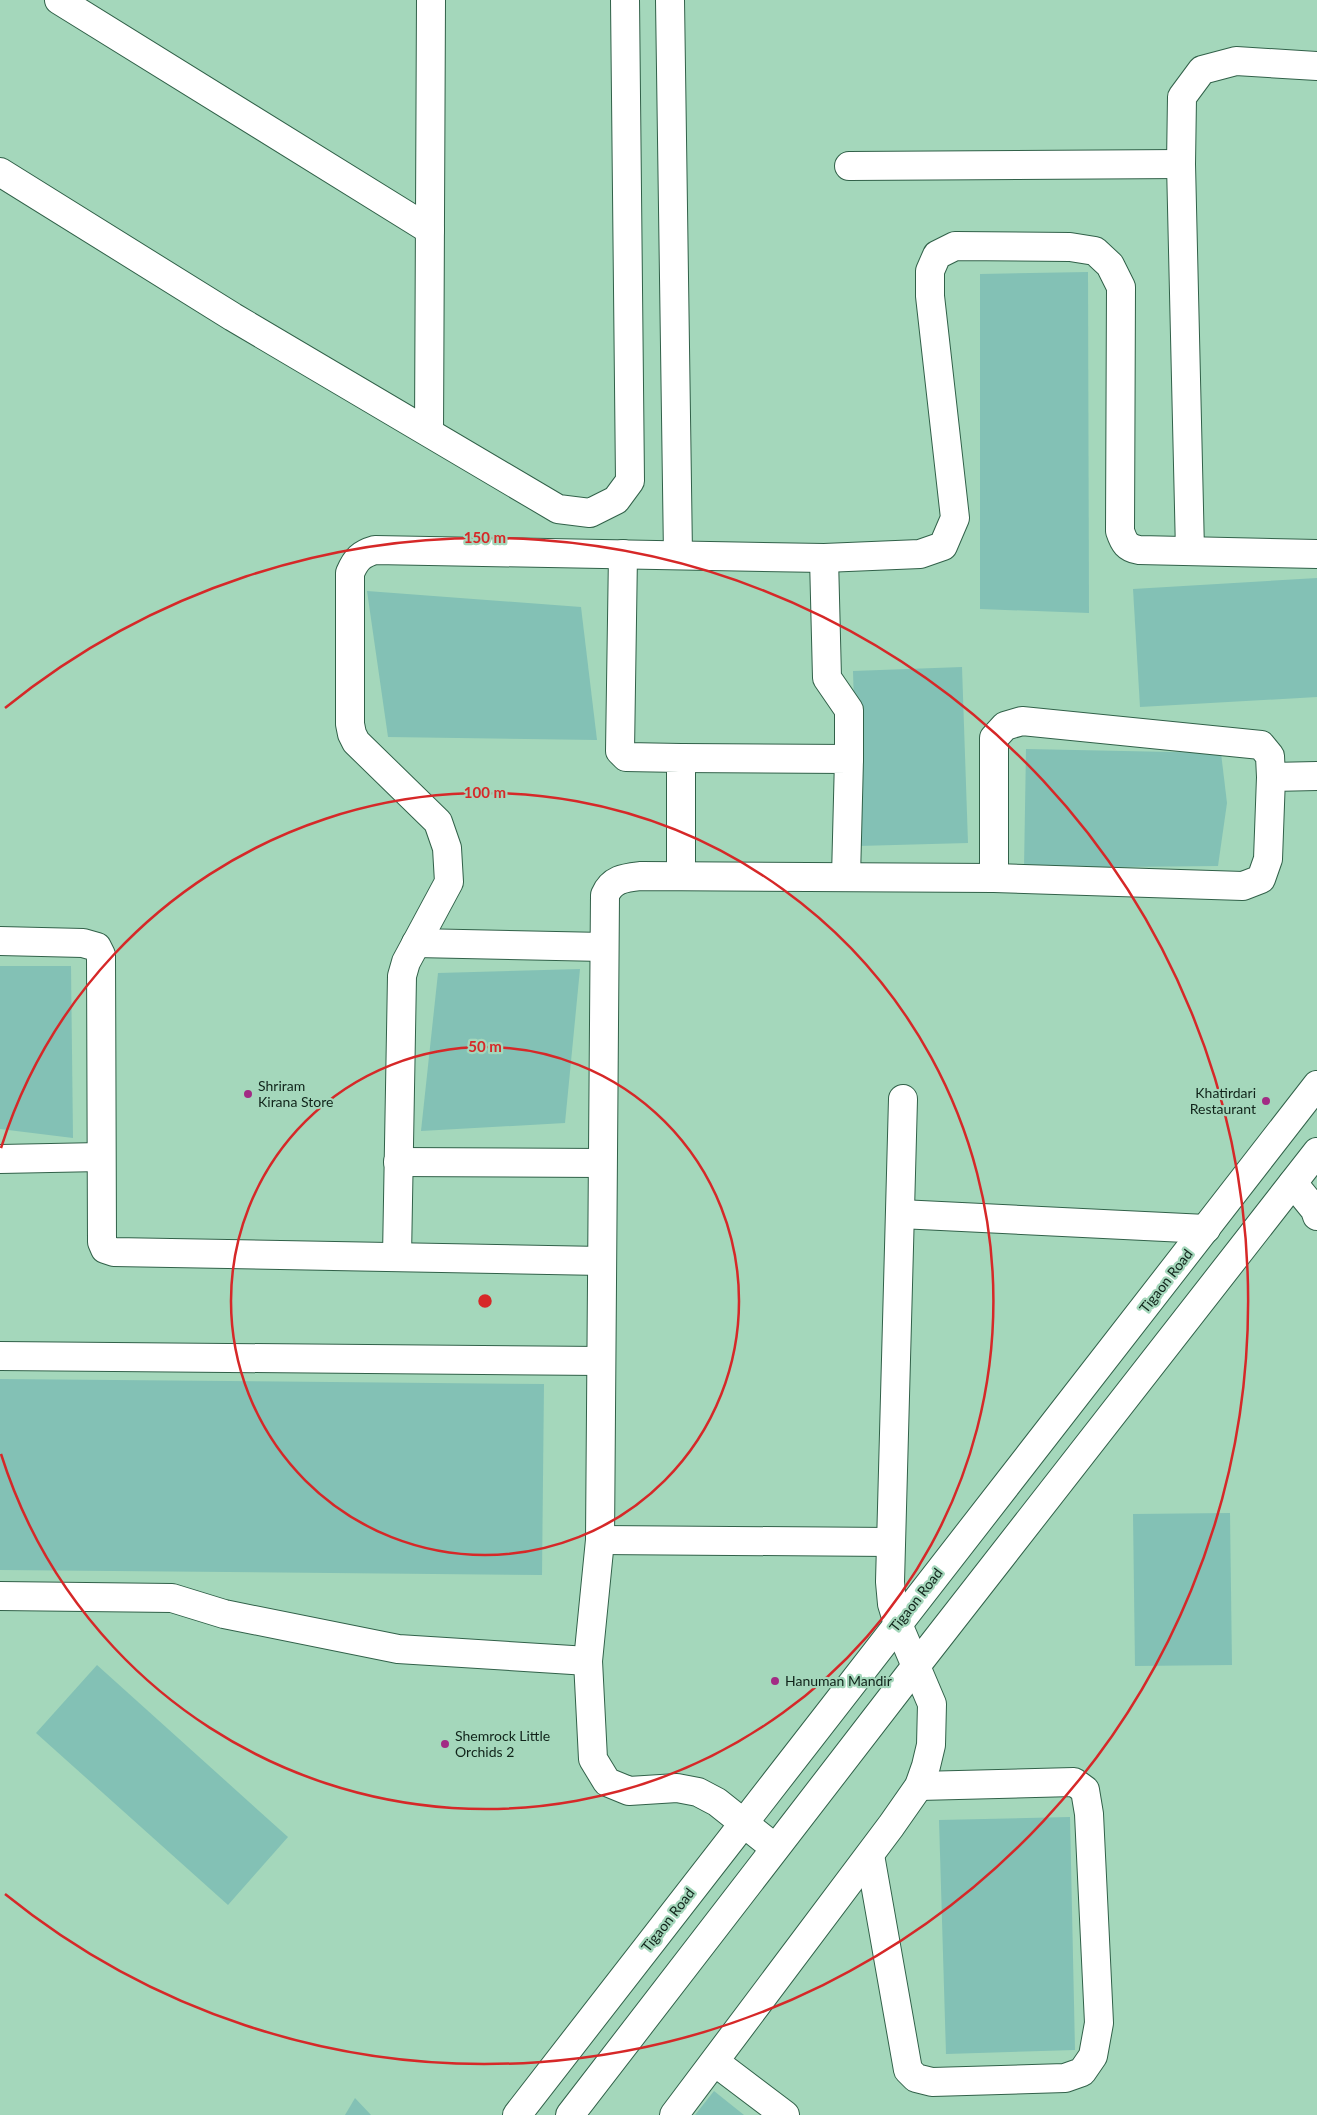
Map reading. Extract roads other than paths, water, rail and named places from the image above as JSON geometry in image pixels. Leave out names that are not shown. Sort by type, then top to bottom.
[{"type":"street","points":[[59,0],[430,230]]},
{"type":"street","points":[[429,432],[431,0]]},
{"type":"street","points":[[0,172],[233,317],[558,510],[590,514],[616,500],[630,481],[624,0]]},
{"type":"street","points":[[670,0],[678,555]]},
{"type":"street","points":[[1190,551],[1180,164],[1182,97],[1202,70],[1236,61],[1317,66]]},
{"type":"street","points":[[849,166],[1180,164]]},
{"type":"street","points":[[397,1256],[400,991],[406,962],[449,882],[447,848],[438,822],[356,742],[352,734],[350,724],[350,573],[355,562],[363,553],[375,550],[824,558],[920,554],[943,546],[955,518],[930,296],[930,271],[937,255],[955,246],[1070,247],[1095,251],[1110,265],[1121,287],[1120,531],[1125,544],[1130,548],[1139,550],[1317,554]]},
{"type":"street","points":[[623,554],[620,751],[626,757],[849,759]]},
{"type":"street","points":[[824,558],[827,678],[849,710],[846,877]]},
{"type":"street","points":[[775,1848],[717,1802],[698,1792],[677,1788],[629,1791],[607,1782],[593,1759],[588,1661],[600,1540],[605,895],[609,885],[623,878],[641,876],[994,878],[1243,886],[1260,879],[1268,859],[1270,756],[1261,745],[1022,721],[1005,726],[994,738],[994,878]]},
{"type":"street","points":[[681,758],[681,876]]},
{"type":"street","points":[[1271,777],[1317,776]]},
{"type":"street","points":[[0,942],[83,943],[97,947],[101,955],[102,1242],[105,1249],[114,1252],[602,1261]]},
{"type":"street","points":[[416,943],[604,947]]},
{"type":"street","name":"Tigaon Road","points":[[517,2115],[1317,1085]]},
{"type":"street","points":[[674,2115],[870,1855],[919,1786],[931,1745],[932,1704],[898,1624],[891,1597],[903,1099]]},
{"type":"street","points":[[570,2115],[916,1666],[1317,1152]]},
{"type":"street","points":[[0,1159],[101,1157]]},
{"type":"street","points":[[398,1162],[602,1163]]},
{"type":"street","points":[[1293,1183],[1315,1210],[1317,1216]]},
{"type":"street","points":[[900,1214],[1206,1229]]},
{"type":"street","points":[[0,1356],[601,1361]]},
{"type":"street","points":[[600,1540],[891,1542]]},
{"type":"street","points":[[0,1596],[172,1598],[224,1614],[398,1649],[588,1661]]},
{"type":"street","points":[[870,1855],[908,2070],[916,2078],[932,2082],[1065,2078],[1082,2072],[1093,2056],[1099,2023],[1089,1814],[1085,1790],[1074,1782],[919,1786]]},
{"type":"street","points":[[715,2062],[785,2115]]},
{"type":"place","name":"Shriram Kirana Store","points":[[248,1094]]},
{"type":"place","name":"Khatirdari Restaurant","points":[[1266,1101]]},
{"type":"place","name":"Hanuman Mandir","points":[[775,1681]]},
{"type":"place","name":"Shemrock Little Orchids 2","points":[[445,1744]]}]
